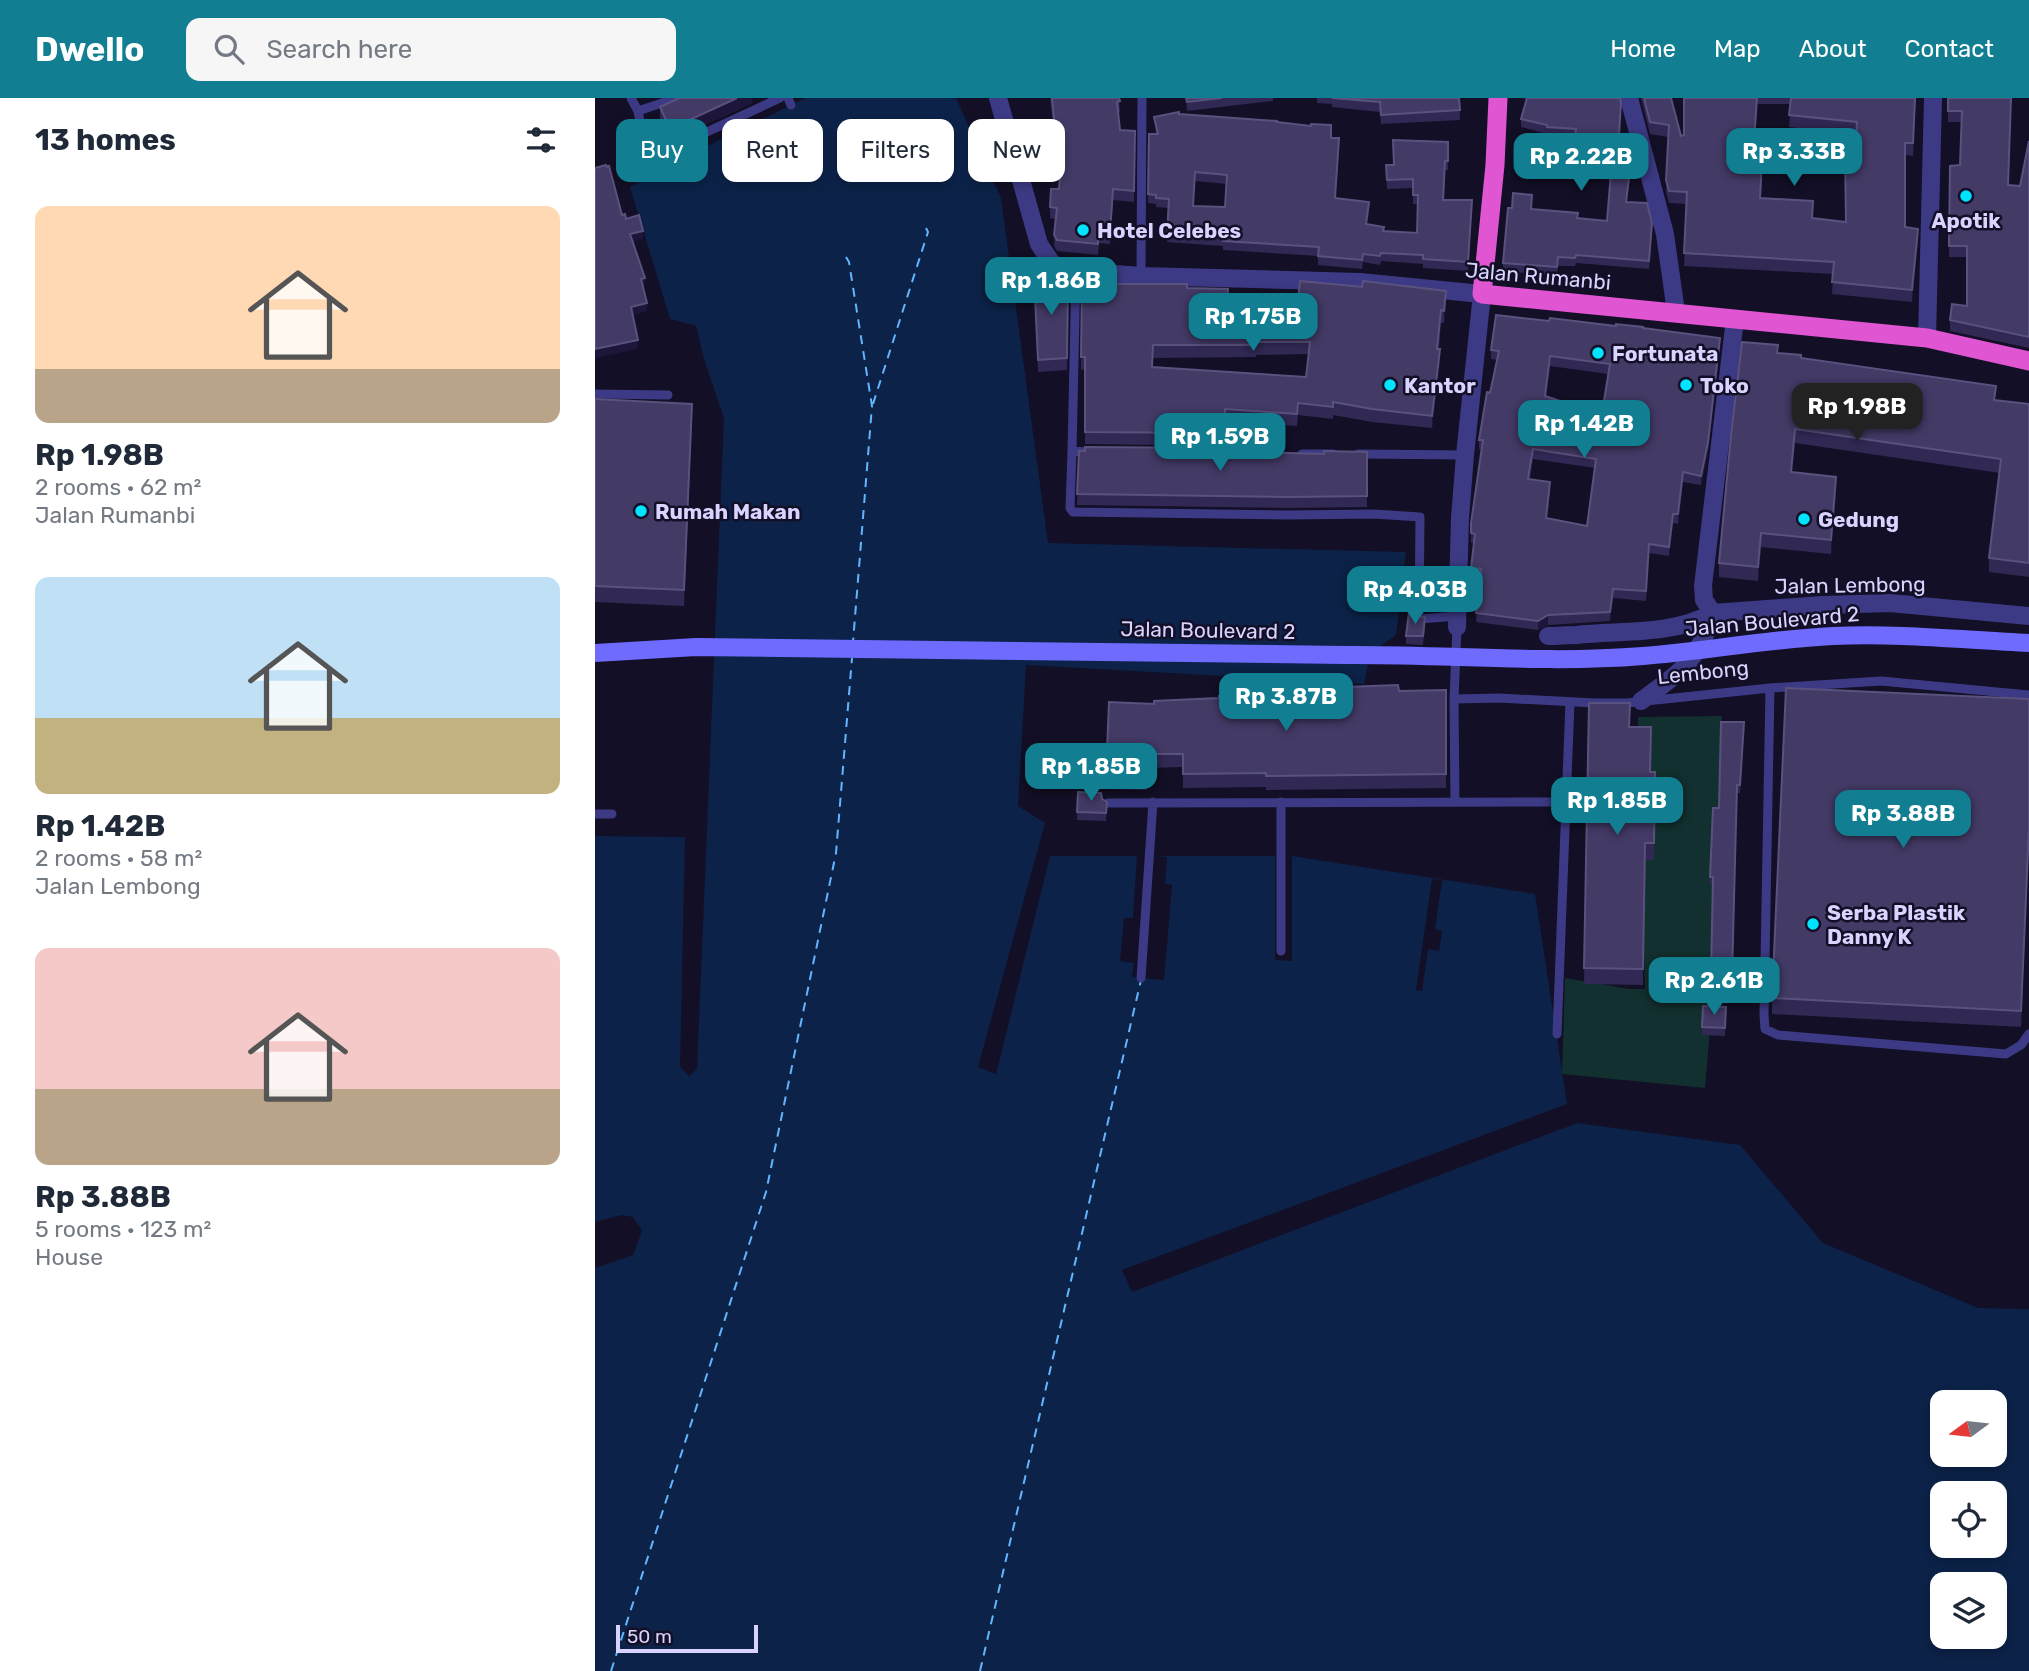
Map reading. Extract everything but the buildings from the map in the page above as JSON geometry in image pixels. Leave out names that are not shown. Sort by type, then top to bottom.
[{"type":"highway","points":[[1482,294],[1495,165],[1498,98]]},
{"type":"highway","name":"Jalan Rumanbi","points":[[1482,294],[1927,338],[2029,361]]},
{"type":"main road","name":"Jalan Boulevard 2","points":[[595,653],[696,647],[1563,659],[1643,656],[1833,636],[2029,643]]},
{"type":"street","name":"Jalan Rumanbi","points":[[998,98],[1039,244],[1045,256],[1059,267],[1076,271],[1141,276],[1360,282],[1482,294]]},
{"type":"street","points":[[1629,98],[1665,234],[1676,312]]},
{"type":"street","points":[[1927,338],[1933,98]]},
{"type":"street","points":[[1457,622],[1460,518],[1482,294]]},
{"type":"street","points":[[1713,613],[1704,600],[1703,586],[1735,319]]},
{"type":"street","name":"Jalan Lembong","points":[[1713,613],[1890,603],[2029,616]]},
{"type":"street","points":[[1548,636],[1630,632],[1683,625],[1713,613]]},
{"type":"street","points":[[1641,701],[1684,669],[1706,636],[1713,613]]},
{"type":"lane","points":[[631,98],[638,111],[639,129],[653,157],[780,98]]},
{"type":"lane","points":[[638,111],[677,98]]},
{"type":"lane","points":[[1141,276],[1142,98]]},
{"type":"lane","points":[[1076,271],[1070,508],[1073,512],[1374,514],[1420,517],[1419,619],[1457,622],[1454,699],[1455,802]]},
{"type":"lane","points":[[595,394],[669,395]]},
{"type":"lane","points":[[1072,451],[1099,452]]},
{"type":"lane","points":[[1294,454],[1465,455]]},
{"type":"lane","name":"Lembong","points":[[1454,699],[1499,698],[1595,704],[1881,681],[2029,695]]},
{"type":"lane","points":[[1770,688],[1765,1028],[1778,1035],[2006,1054],[2021,1045],[2029,1034]]},
{"type":"lane","points":[[1557,1034],[1570,702]]},
{"type":"lane","points":[[1142,978],[1153,802]]},
{"type":"lane","points":[[1280,802],[1281,951]]},
{"type":"lane","points":[[1108,803],[1566,802]]},
{"type":"lane","points":[[595,814],[612,814]]},
{"type":"green space","points":[[1722,716],[1705,1088],[1562,1074],[1565,978],[1629,989],[1645,989],[1638,717]]},
{"type":"water","points":[[806,98],[956,98],[968,125],[968,182],[994,182],[1001,198],[1048,543],[1406,552],[1396,635],[1370,653],[1364,684],[1026,665],[1018,806],[1045,823],[1050,856],[1292,856],[1535,894],[1567,1104],[1577,1123],[1740,1145],[1823,1243],[1978,1308],[2029,1309],[2029,1671],[595,1671],[595,1268],[633,1255],[642,1231],[633,1217],[621,1215],[595,1222],[595,836],[685,837],[680,1067],[689,1076],[697,1069],[724,418],[696,326],[670,319],[630,187],[639,182],[708,182],[708,146],[722,139],[722,182],[823,182],[823,119],[762,119]]},
{"type":"pier","points":[[1045,823],[1050,856],[996,1074],[978,1067]]},
{"type":"pier","points":[[1137,855],[1167,857],[1165,884],[1172,885],[1164,980],[1132,977],[1134,963],[1120,961],[1124,918],[1133,918]]},
{"type":"pier","points":[[1275,856],[1292,856],[1292,961],[1275,960]]},
{"type":"pier","points":[[1432,879],[1442,880],[1435,929],[1442,931],[1439,951],[1428,949],[1422,991],[1416,990]]},
{"type":"pier","points":[[1567,1104],[1577,1123],[1132,1292],[1122,1270]]},
{"type":"ferry route","points":[[873,404],[928,232],[923,222]]},
{"type":"ferry route","points":[[846,257],[872,406],[853,642]]},
{"type":"ferry route","points":[[611,1671],[766,1192],[836,853],[852,658]]},
{"type":"ferry route","points":[[980,1671],[1141,980]]},
{"type":"place","name":"Apotik","points":[[1966,196]]},
{"type":"place","name":"Hotel Celebes","points":[[1083,230]]},
{"type":"place","name":"Fortunata","points":[[1598,353]]},
{"type":"place","name":"Kantor","points":[[1390,385]]},
{"type":"place","name":"Toko","points":[[1686,385]]},
{"type":"place","name":"Rumah Makan","points":[[641,511]]},
{"type":"place","name":"Gedung","points":[[1804,519]]},
{"type":"place","name":"Serba Plastik Danny K","points":[[1813,924]]}]
